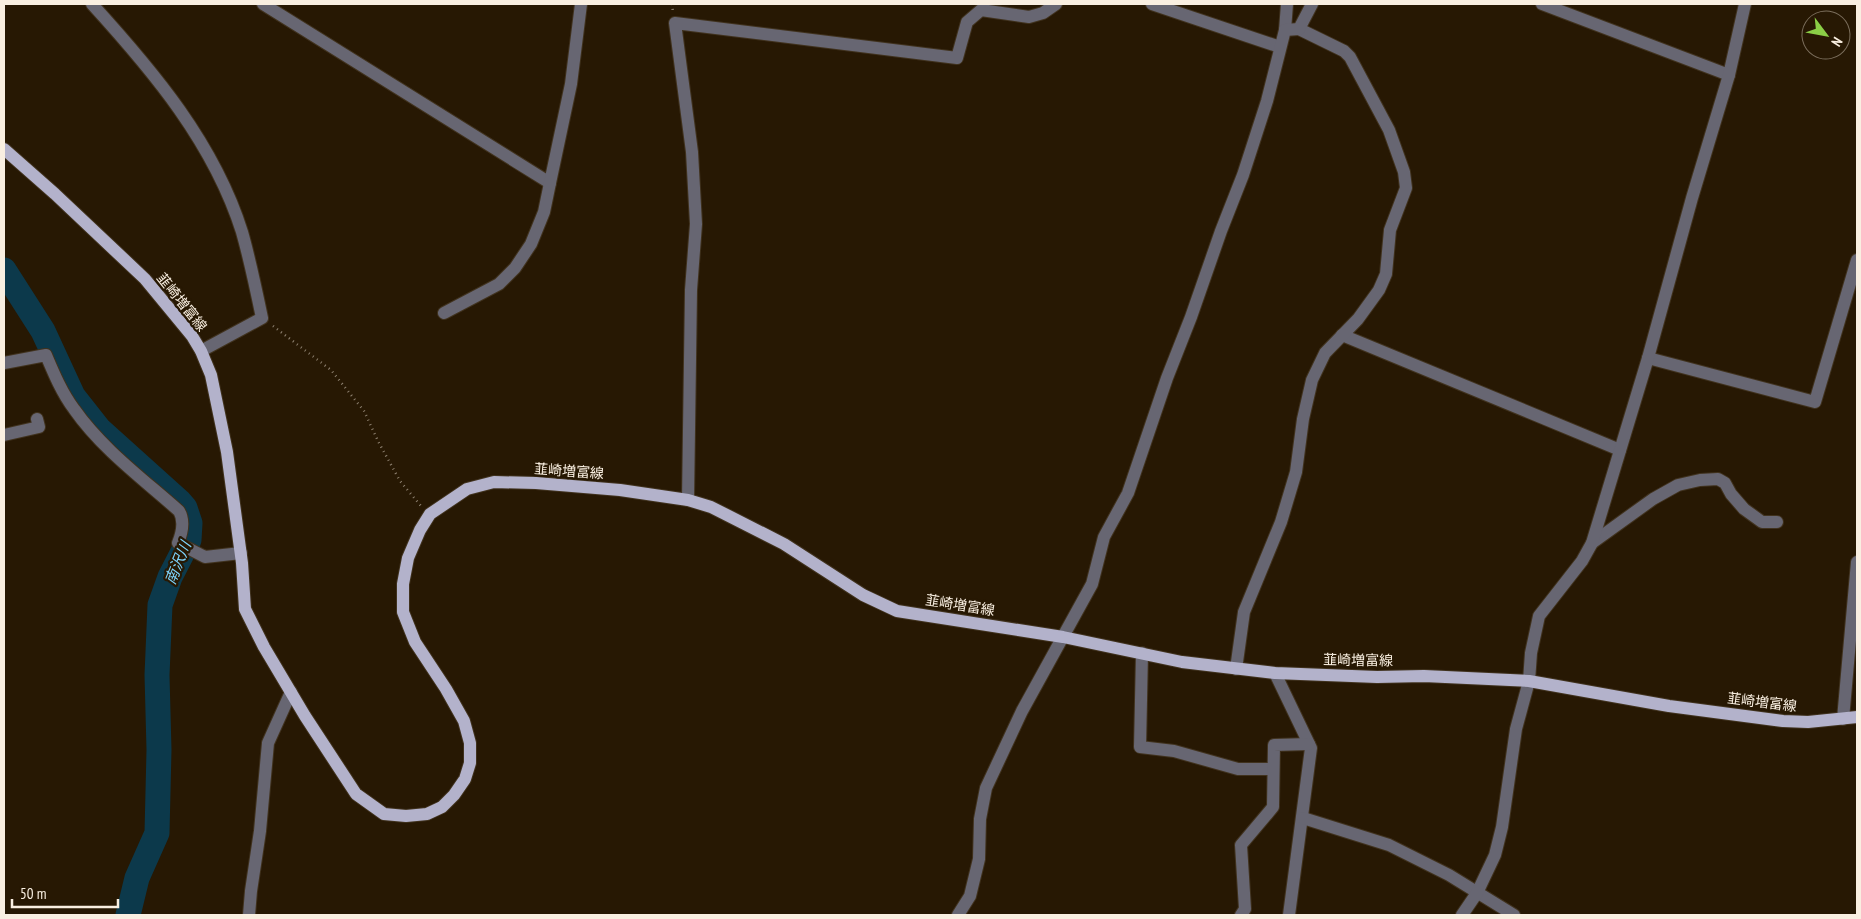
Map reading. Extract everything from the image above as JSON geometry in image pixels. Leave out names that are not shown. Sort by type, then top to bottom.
[{"type":"main road","name":"韮崎増富線","points":[[4,149],[145,279],[192,336],[201,351],[211,375],[228,452],[241,553],[245,610],[264,647],[291,692],[356,794],[384,814],[406,816],[426,814],[442,807],[454,795],[465,779],[470,763],[470,743],[464,721],[446,689],[415,642],[403,612],[403,584],[408,558],[420,530],[430,514],[467,489],[494,482],[536,483],[620,490],[688,500],[711,507],[784,544],[863,595],[897,611],[1062,637],[1182,662],[1275,673],[1424,676],[1529,681],[1668,706],[1745,717],[1808,722],[1857,717]]},
{"type":"street","points":[[92,4],[159,80],[184,115],[211,162],[242,231],[262,318],[201,351]]},
{"type":"street","points":[[263,4],[550,183]]},
{"type":"street","points":[[444,314],[499,284],[514,268],[531,244],[544,212],[570,84],[581,4]]},
{"type":"street","points":[[688,500],[691,290],[696,224],[692,152],[675,23],[957,58],[967,22],[981,10],[1029,17],[1042,13],[1056,4]]},
{"type":"street","points":[[1152,4],[1280,47]]},
{"type":"street","points":[[958,915],[970,896],[979,859],[980,819],[986,788],[1022,711],[1092,584],[1104,537],[1128,493],[1167,378],[1246,167],[1268,101],[1285,30],[1287,4]]},
{"type":"street","points":[[1299,29],[1312,4]]},
{"type":"street","points":[[1542,4],[1729,75]]},
{"type":"street","points":[[1462,915],[1477,892],[1495,855],[1516,729],[1529,681],[1531,653],[1539,616],[1582,561],[1592,543],[1648,358],[1692,198],[1729,75],[1745,4]]},
{"type":"street","points":[[1236,668],[1244,612],[1281,522],[1296,472],[1303,419],[1312,380],[1325,353],[1358,320],[1380,290],[1386,274],[1390,230],[1406,188],[1404,172],[1389,130],[1350,57],[1344,51],[1299,29],[1285,30]]},
{"type":"street","points":[[1648,358],[1815,402],[1857,260]]},
{"type":"street","points":[[1342,335],[1620,450]]},
{"type":"street","points":[[4,363],[46,355],[58,383],[73,409],[88,427],[107,447],[179,511],[182,516],[182,534],[178,544],[205,557],[241,553]]},
{"type":"street","points":[[4,435],[39,427],[37,420]]},
{"type":"street","points":[[1592,543],[1661,494],[1678,485],[1700,480],[1718,479],[1725,483],[1731,494],[1744,509],[1762,522],[1777,522]]},
{"type":"street","points":[[1843,719],[1857,562]]},
{"type":"street","points":[[1142,653],[1140,747],[1174,752],[1238,769],[1274,769]]},
{"type":"street","points":[[1275,673],[1311,748],[1289,915]]},
{"type":"street","points":[[250,915],[250,891],[260,831],[268,743],[291,692]]},
{"type":"street","points":[[1241,915],[1245,909],[1241,845],[1273,807],[1274,745],[1309,744]]},
{"type":"street","points":[[1303,818],[1389,845],[1449,875],[1514,915]]},
{"type":"path","points":[[262,318],[331,370],[364,411],[400,482],[419,505],[430,514]]},
{"type":"waterway","name":"南沢川","points":[[4,270],[43,331],[73,396],[99,429],[179,501],[185,508],[190,523],[189,540],[170,577],[160,605],[157,675],[159,750],[157,833],[137,878],[128,915]]}]
